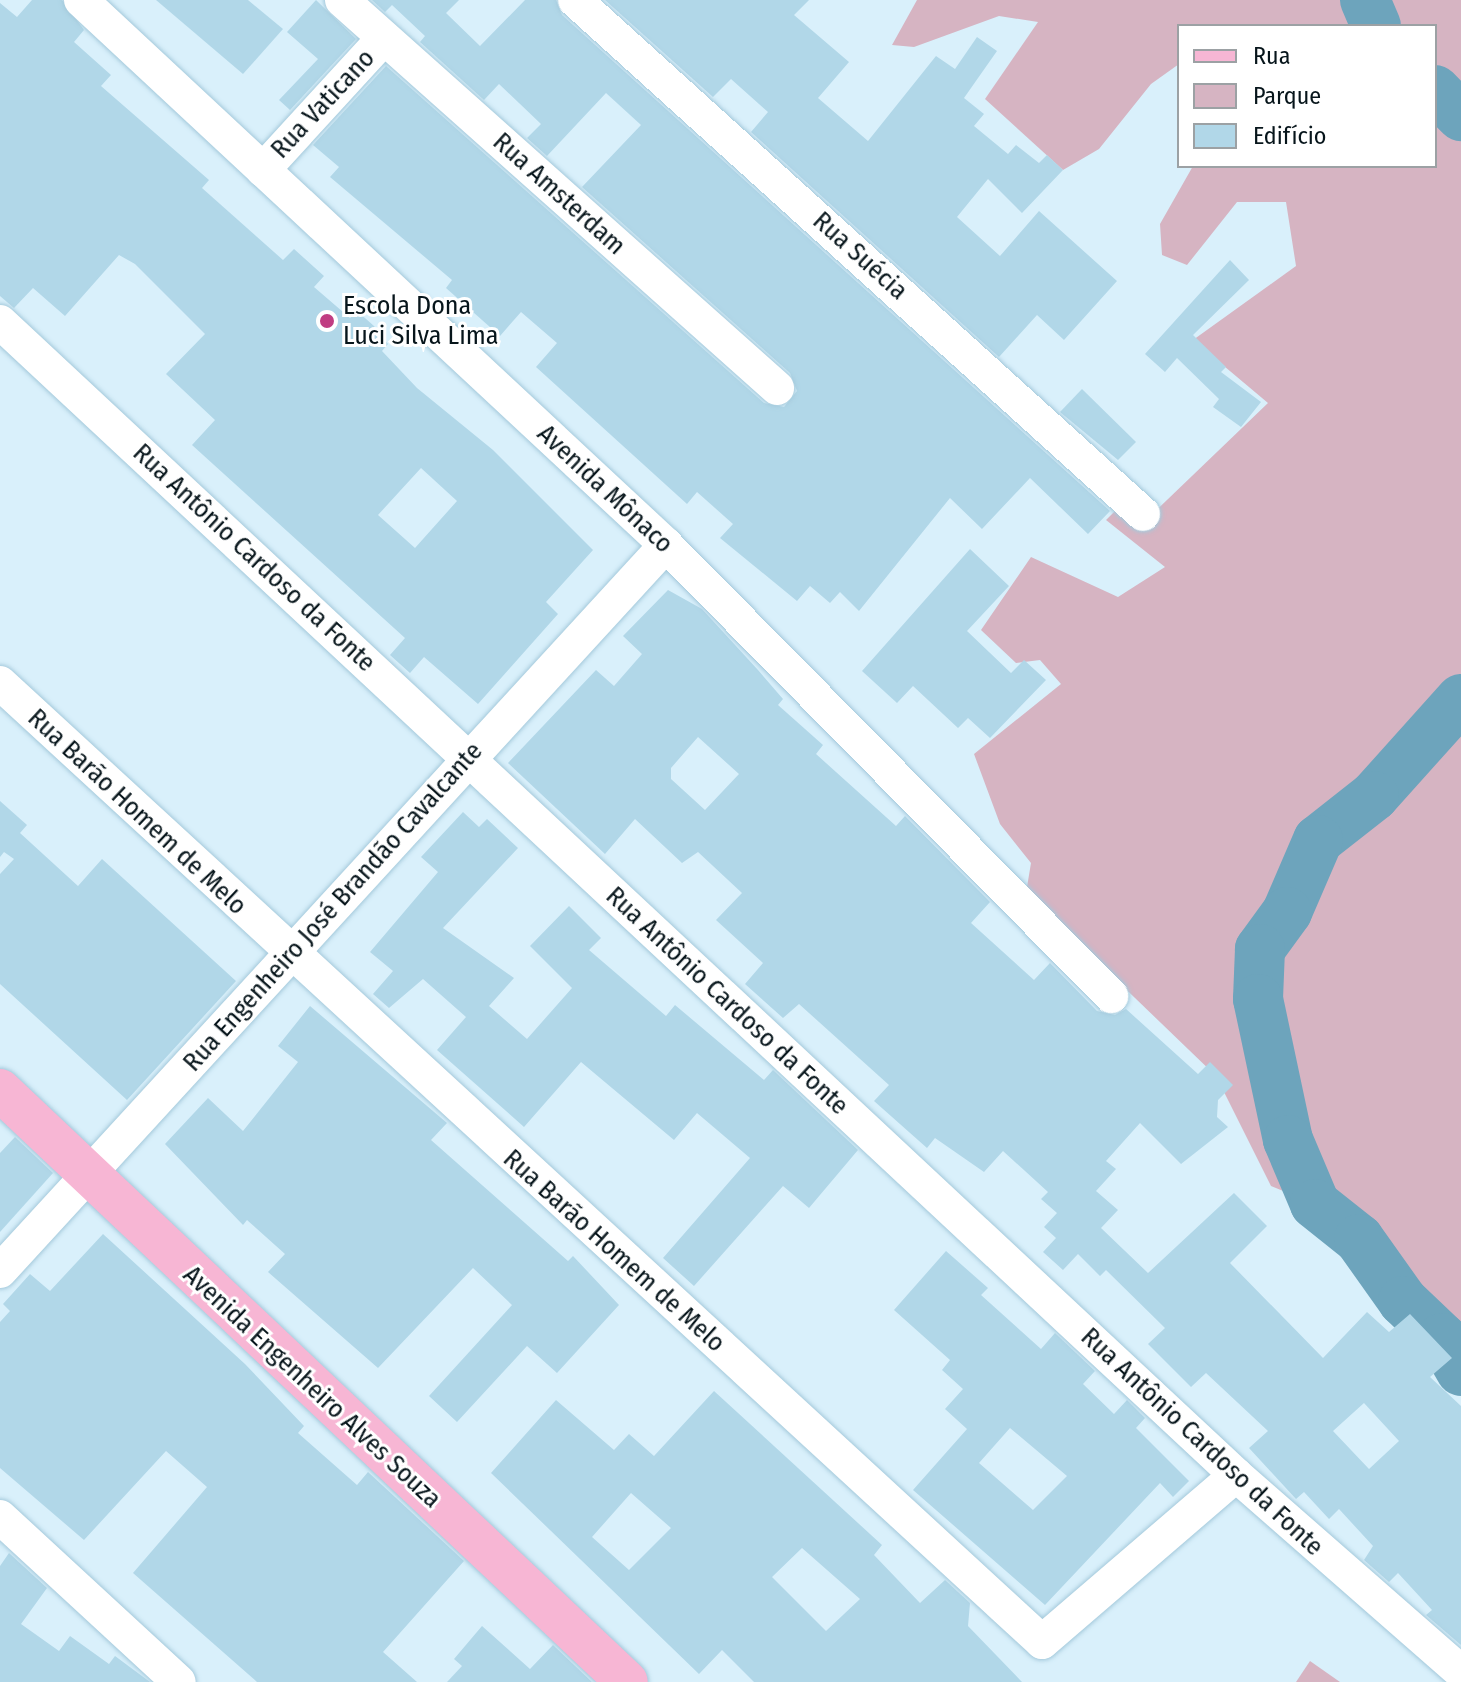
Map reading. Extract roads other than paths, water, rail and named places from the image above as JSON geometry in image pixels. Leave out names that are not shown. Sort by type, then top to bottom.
[{"type":"main road","name":"Avenida Engenheiro Alves Souza","points":[[0,1090],[88,1177],[627,1682]]},
{"type":"street","name":"Avenida Mônaco","points":[[81,0],[666,545],[1111,996]]},
{"type":"street","name":"Rua Amsterdam","points":[[342,0],[777,388]]},
{"type":"street","name":"Rua Suécia","points":[[575,0],[1143,514]]},
{"type":"street","name":"Rua Vaticano","points":[[263,170],[384,38]]},
{"type":"street","name":"Rua Antônio Cardoso da Fonte","points":[[0,322],[1236,1475],[1461,1672]]},
{"type":"street","name":"Rua Engenheiro José Brandão Cavalcante","points":[[0,1271],[666,545]]},
{"type":"street","name":"Rua Barão Homem de Melo","points":[[0,683],[289,954],[1042,1642],[1236,1475]]},
{"type":"street","points":[[0,1517],[179,1682]]},
{"type":"waterway","points":[[1365,0],[1375,24]]},
{"type":"waterway","points":[[1437,92],[1461,116]]},
{"type":"waterway","points":[[1461,699],[1374,796],[1318,840],[1287,912],[1260,949],[1258,999],[1288,1140],[1315,1204],[1359,1239],[1403,1301],[1442,1338],[1461,1371]]},
{"type":"place","name":"Escola Dona Luci Silva Lima","points":[[327,321]]}]
